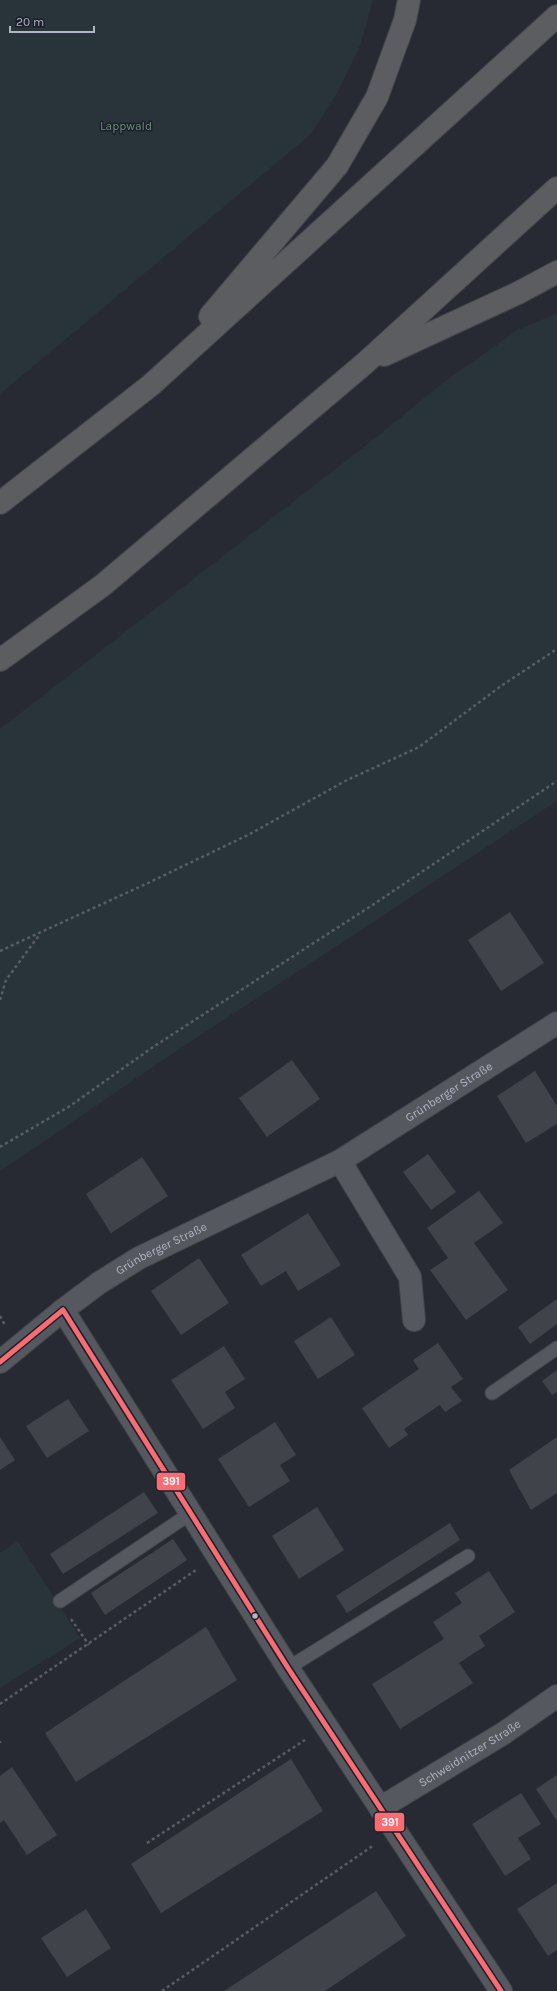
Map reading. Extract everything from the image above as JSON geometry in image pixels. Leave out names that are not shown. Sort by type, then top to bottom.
[{"type":"highway","points":[[151,384],[337,166],[377,97],[405,20],[409,0]]},
{"type":"highway","points":[[0,503],[151,384],[557,16]]},
{"type":"highway","points":[[0,660],[103,585],[364,364],[557,188]]},
{"type":"highway","points":[[364,364],[518,293],[557,272]]},
{"type":"street","name":"Grünberger Straße","points":[[0,1362],[63,1310],[139,1258],[340,1161],[557,1023]]},
{"type":"street","points":[[340,1161],[410,1277],[414,1320]]},
{"type":"street","points":[[63,1310],[288,1668],[501,1991]]},
{"type":"street","name":"Schweidnitzer Straße","points":[[380,1808],[504,1733],[557,1696]]},
{"type":"lane","points":[[492,1394],[557,1348]]},
{"type":"lane","points":[[60,1601],[191,1513]]},
{"type":"lane","points":[[288,1668],[468,1556]]},
{"type":"path","points":[[0,951],[41,934],[248,835],[348,780],[419,747],[501,686],[557,649]]},
{"type":"path","points":[[0,1147],[70,1106],[153,1047],[374,904],[557,781]]},
{"type":"path","points":[[0,1000],[6,980],[41,934]]},
{"type":"path","points":[[0,1704],[217,1556]]},
{"type":"path","points":[[60,1601],[88,1645]]},
{"type":"path","points":[[146,1843],[326,1727]]},
{"type":"path","points":[[162,1991],[395,1830]]},
{"type":"green space","name":"Lappwald","points":[[0,0],[373,0],[361,43],[339,90],[310,135],[0,394]]},
{"type":"green space","points":[[557,313],[557,801],[178,1050],[0,1171],[0,729],[365,446],[444,382],[516,331]]},
{"type":"green space","points":[[18,1541],[80,1638],[0,1688],[0,1553]]},
{"type":"building","points":[[510,912],[544,963],[501,991],[468,940]]},
{"type":"building","points":[[292,1060],[320,1099],[267,1137],[239,1098]]},
{"type":"building","points":[[535,1071],[557,1106],[557,1124],[526,1143],[497,1096]]},
{"type":"building","points":[[428,1154],[456,1192],[431,1210],[403,1172]]},
{"type":"building","points":[[142,1157],[168,1196],[111,1233],[86,1194]]},
{"type":"building","points":[[479,1191],[503,1223],[474,1243],[508,1290],[466,1320],[430,1270],[448,1258],[427,1228]]},
{"type":"building","points":[[308,1213],[341,1265],[298,1291],[286,1271],[261,1286],[241,1255]]},
{"type":"building","points":[[199,1258],[229,1303],[181,1335],[151,1291]]},
{"type":"building","points":[[557,1299],[557,1324],[530,1344],[518,1327]]},
{"type":"building","points":[[331,1317],[355,1355],[318,1379],[294,1341]]},
{"type":"building","points":[[438,1343],[463,1379],[451,1387],[462,1401],[445,1412],[440,1405],[404,1429],[408,1435],[389,1448],[362,1408],[419,1369],[413,1360]]},
{"type":"building","points":[[224,1346],[245,1379],[225,1392],[235,1408],[203,1429],[171,1380]]},
{"type":"building","points":[[557,1370],[557,1392],[552,1395],[542,1381]]},
{"type":"building","points":[[68,1399],[89,1431],[47,1458],[26,1426]]},
{"type":"building","points":[[275,1422],[296,1455],[280,1465],[290,1481],[249,1507],[218,1459]]},
{"type":"building","points":[[0,1437],[15,1460],[0,1470]]},
{"type":"building","points":[[557,1437],[557,1493],[531,1510],[509,1470]]},
{"type":"building","points":[[144,1492],[158,1513],[63,1574],[50,1554]]},
{"type":"building","points":[[317,1507],[344,1550],[299,1579],[272,1536]]},
{"type":"building","points":[[450,1523],[460,1540],[347,1613],[336,1596]]},
{"type":"building","points":[[173,1539],[187,1560],[105,1615],[91,1593]]},
{"type":"building","points":[[489,1571],[515,1612],[479,1636],[485,1646],[459,1663],[473,1683],[400,1729],[372,1684],[444,1639],[433,1622],[462,1603],[455,1593]]},
{"type":"building","points":[[206,1627],[237,1680],[76,1782],[45,1733]]},
{"type":"building","points":[[291,1759],[323,1811],[161,1913],[131,1864]]},
{"type":"building","points":[[12,1767],[57,1835],[27,1855],[4,1820],[0,1823],[0,1776]]},
{"type":"building","points":[[557,1775],[557,1821],[536,1789]]},
{"type":"building","points":[[521,1793],[541,1824],[518,1838],[531,1859],[505,1876],[472,1824]]},
{"type":"building","points":[[557,1883],[557,1950],[548,1956],[517,1909]]},
{"type":"building","points":[[376,1891],[406,1936],[325,1991],[224,1991]]},
{"type":"building","points":[[86,1909],[111,1948],[67,1977],[41,1938]]},
{"type":"transit line","name":"391","points":[[63,1310],[288,1668],[501,1991]]},
{"type":"transit line","name":"391","points":[[0,1362],[63,1310]]}]
